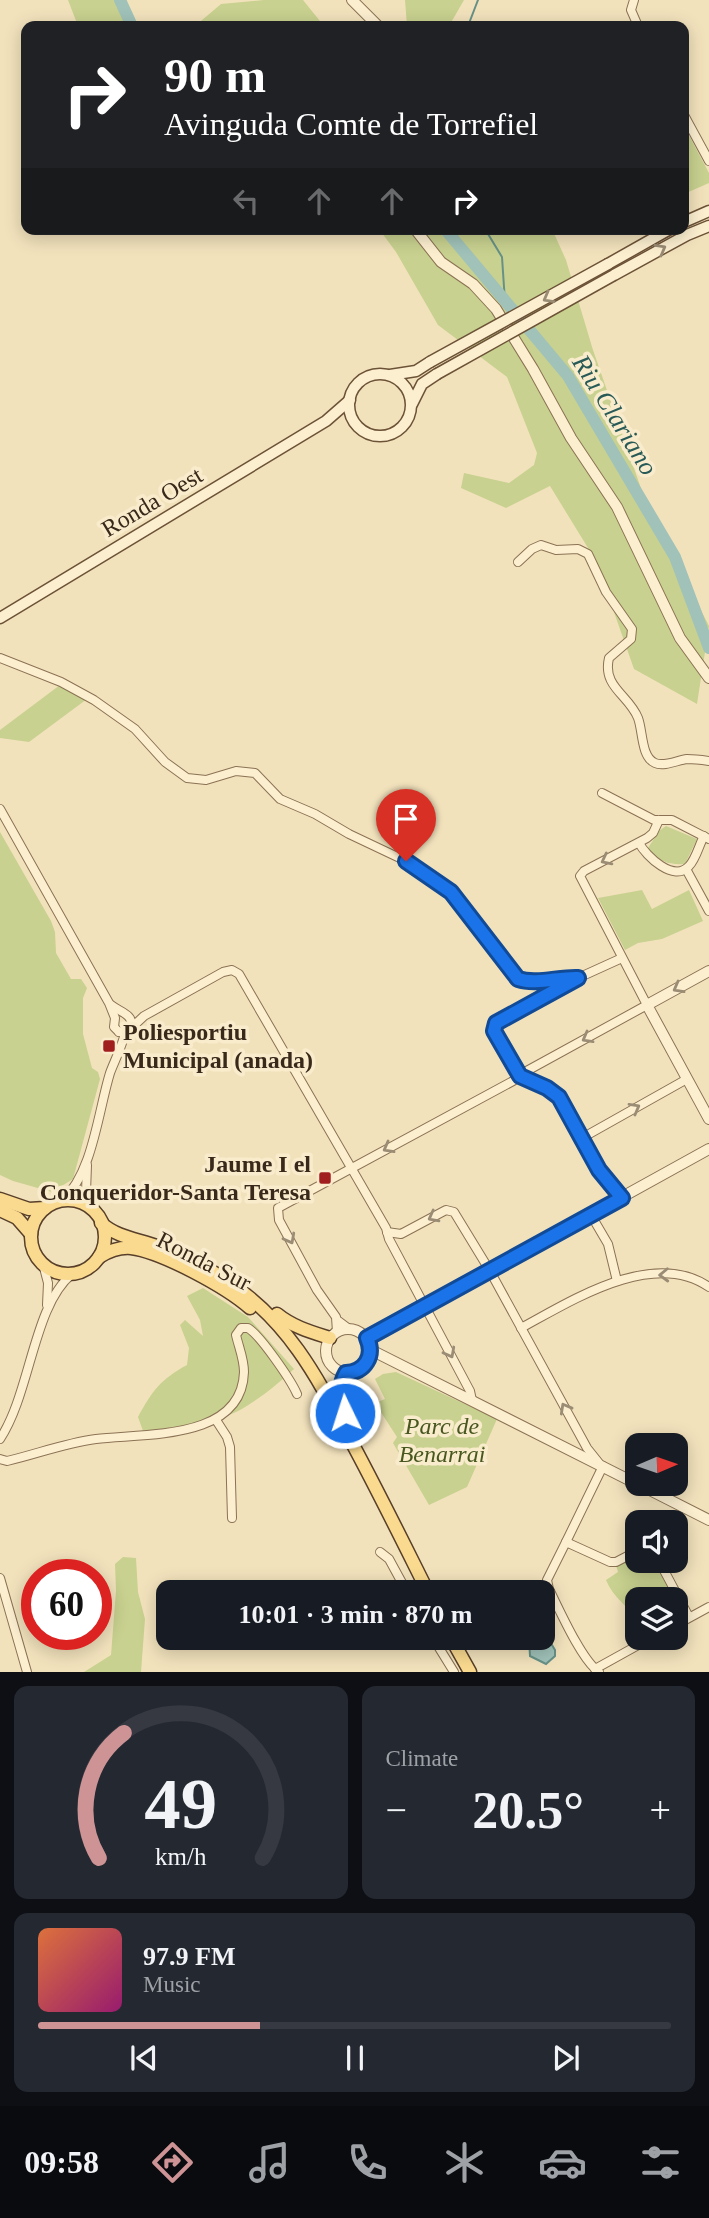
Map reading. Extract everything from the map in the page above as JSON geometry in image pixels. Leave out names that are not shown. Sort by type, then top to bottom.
[{"type":"main road","points":[[689,220],[709,211]]},
{"type":"main road","points":[[689,234],[709,226]]},
{"type":"main road","points":[[659,235],[416,370],[368,376],[353,390],[350,400],[354,422],[370,434],[390,435],[406,423],[422,384],[687,235]]},
{"type":"main road","points":[[389,374],[405,386],[412,404]]},
{"type":"main road","name":"Ronda Oest","points":[[0,618],[326,421],[350,400]]},
{"type":"main road","points":[[326,421],[354,422]]},
{"type":"main road","points":[[0,1199],[29,1209],[45,1208],[63,1200],[78,1202],[92,1209],[102,1223],[103,1246],[99,1256],[87,1268],[61,1273],[43,1264],[33,1250],[33,1224],[45,1208]]},
{"type":"main road","points":[[0,1210],[17,1218],[31,1234]]},
{"type":"main road","name":"Ronda Sur","points":[[102,1223],[114,1233],[172,1252],[229,1281],[281,1326],[305,1356],[370,1475],[421,1580]]},
{"type":"main road","name":"Ronda Sur","points":[[99,1256],[121,1248],[152,1254],[222,1288],[244,1303],[275,1331],[301,1364],[420,1580]]},
{"type":"main road","points":[[229,1281],[288,1323],[333,1335]]},
{"type":"main road","points":[[346,1373],[341,1385],[343,1407],[370,1475]]},
{"type":"main road","points":[[458,1650],[470,1672]]},
{"type":"street","points":[[352,0],[373,21]]},
{"type":"street","points":[[632,3],[631,14],[635,21]]},
{"type":"street","points":[[689,124],[709,161]]},
{"type":"street","points":[[420,235],[441,262],[473,284],[496,310],[571,438],[617,507],[680,638],[709,678]]},
{"type":"street","points":[[518,562],[532,549],[541,545],[556,550],[578,549],[588,554],[606,592],[632,629],[631,639],[609,657],[608,671],[612,686],[636,715],[648,755],[652,761],[659,764],[687,760],[709,761]]},
{"type":"street","points":[[0,658],[61,682],[94,700],[135,729],[165,762],[187,778],[206,780],[236,771],[254,773],[284,801],[316,814],[416,868],[456,897],[518,979],[528,982],[558,977],[578,978]]},
{"type":"street","points":[[602,793],[659,820],[672,820],[706,837],[686,869]]},
{"type":"street","points":[[0,810],[109,1003],[122,1016],[132,1021],[125,1030],[124,1039],[117,1051],[88,1158],[76,1186],[63,1200]]},
{"type":"street","points":[[659,820],[653,833],[639,843],[580,876],[621,958],[709,1119]]},
{"type":"street","points":[[639,843],[659,866],[686,869]]},
{"type":"street","points":[[686,869],[709,911]]},
{"type":"street","points":[[621,958],[496,1023],[494,1031],[520,1076],[556,1094],[599,1170],[622,1198]]},
{"type":"street","points":[[709,971],[284,1204],[278,1208],[277,1213],[317,1290],[337,1320],[349,1329],[368,1335],[490,1271],[709,1149]]},
{"type":"street","points":[[125,1030],[144,1016],[223,972],[236,972],[242,977],[387,1233],[470,1391],[472,1400]]},
{"type":"street","points":[[125,1030],[113,1024],[122,1016],[144,1016]]},
{"type":"street","points":[[582,1138],[687,1079]]},
{"type":"street","points":[[88,1158],[86,1192],[92,1209]]},
{"type":"street","points":[[387,1233],[401,1234],[449,1210],[454,1212],[490,1271],[587,1448],[602,1466]]},
{"type":"street","points":[[591,1215],[608,1244],[617,1281]]},
{"type":"street","points":[[0,1438],[19,1403],[45,1315],[48,1289],[43,1264]]},
{"type":"street","points":[[45,1315],[60,1285],[72,1273]]},
{"type":"street","points":[[521,1328],[599,1287],[617,1281],[675,1274],[692,1277],[709,1287]]},
{"type":"street","points":[[337,1320],[326,1352],[328,1360],[338,1370],[346,1373],[362,1368],[373,1353]]},
{"type":"street","points":[[0,1459],[7,1461],[65,1443],[188,1429],[216,1420],[234,1402],[243,1382],[243,1363],[236,1335],[241,1328],[253,1331],[298,1394]]},
{"type":"street","points":[[333,1335],[349,1329]]},
{"type":"street","points":[[368,1335],[373,1353],[625,1478]]},
{"type":"street","points":[[216,1420],[229,1443],[232,1518]]},
{"type":"street","points":[[602,1466],[547,1580],[547,1586],[597,1671],[632,1650]]},
{"type":"street","points":[[661,1496],[709,1520]]},
{"type":"street","points":[[566,1542],[612,1562],[625,1556]]},
{"type":"street","points":[[380,1552],[389,1559],[400,1580]]},
{"type":"street","points":[[665,1573],[689,1617],[709,1607]]},
{"type":"street","points":[[0,1578],[27,1672]]},
{"type":"street","points":[[440,1650],[454,1672]]},
{"type":"green space","points":[[68,0],[120,0],[134,21],[76,21]]},
{"type":"green space","points":[[303,0],[320,21],[201,21],[221,4]]},
{"type":"green space","points":[[405,0],[464,0],[452,21],[407,21]]},
{"type":"green space","points":[[689,135],[709,173],[709,183],[689,192]]},
{"type":"green space","points":[[383,235],[555,235],[566,260],[593,350],[645,500],[709,626],[697,704],[634,669],[596,561],[550,486],[506,508],[461,488],[464,473],[509,483],[534,465],[537,453],[507,377],[438,325]]},
{"type":"green space","points":[[60,685],[87,699],[29,742],[0,738],[0,730]]},
{"type":"green space","points":[[666,826],[697,839],[685,864],[664,861],[648,848],[659,831]]},
{"type":"green space","points":[[0,832],[51,921],[55,932],[56,953],[71,979],[81,979],[87,988],[83,998],[83,1034],[92,1068],[98,1072],[100,1079],[73,1179],[52,1192],[0,1175]]},
{"type":"green space","points":[[642,890],[652,909],[689,890],[703,921],[662,939],[638,943],[625,950],[598,898]]},
{"type":"green space","points":[[203,1288],[248,1317],[294,1369],[236,1412],[202,1423],[143,1431],[138,1417],[148,1400],[170,1375],[187,1365],[189,1348],[180,1325],[185,1320],[203,1336],[200,1320],[187,1296]]},
{"type":"green space","name":"Parc de Benarrai","points":[[396,1372],[497,1419],[467,1487],[429,1505],[393,1443],[397,1437],[375,1403],[385,1399],[375,1379],[383,1374]]},
{"type":"green space","points":[[123,1557],[136,1558],[138,1592],[145,1619],[141,1672],[84,1672],[111,1655],[116,1591],[115,1564]]},
{"type":"green space","points":[[625,1560],[625,1573],[661,1573],[669,1587],[625,1587],[625,1605],[606,1580],[618,1572],[616,1565]]},
{"type":"water","points":[[530,1650],[555,1650],[555,1656],[546,1664],[530,1656]]},
{"type":"waterway","name":"Riu Clariano","points":[[120,0],[130,21]]},
{"type":"waterway","points":[[470,21],[478,0]]},
{"type":"waterway","name":"Riu Clariano","points":[[450,235],[568,376],[675,557],[709,648]]},
{"type":"waterway","points":[[489,235],[502,257],[505,302]]},
{"type":"place","name":"Poliesportiu Municipal (anada)","points":[[109,1046]]},
{"type":"place","name":"Jaume I el Conqueridor-Santa Teresa","points":[[325,1178]]},
{"type":"route","points":[[345,1413],[341,1395],[342,1380],[346,1373],[362,1368],[369,1359],[371,1350],[367,1338],[622,1198],[599,1170],[559,1097],[547,1088],[520,1076],[494,1031],[496,1023],[578,978],[558,977],[528,982],[518,979],[456,897],[406,861]]}]
